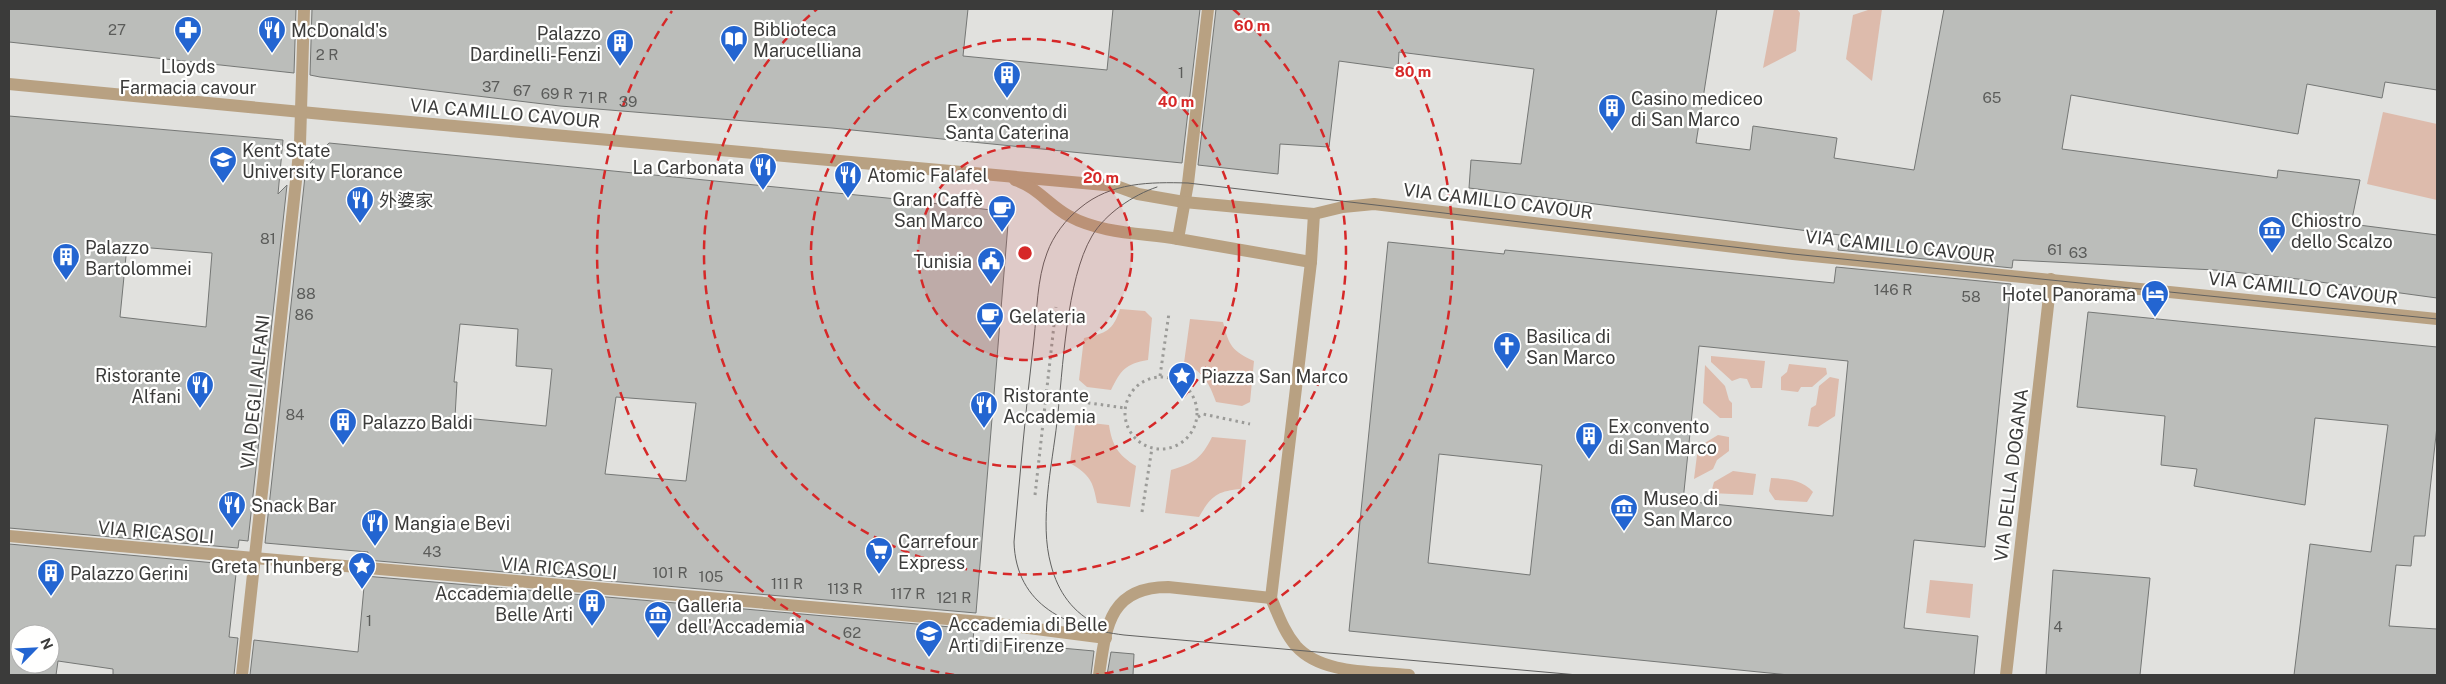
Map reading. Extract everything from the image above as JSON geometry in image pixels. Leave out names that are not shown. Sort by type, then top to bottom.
[{"type":"street","name":"VIA DEGLI ALFANI","points":[[242,675],[300,144],[304,9]]},
{"type":"street","points":[[1178,239],[1190,166],[1208,9]]},
{"type":"street","name":"VIA CAMILLO CAVOUR","points":[[9,84],[998,175]]},
{"type":"street","points":[[998,175],[1116,186],[1138,194],[1184,202],[1314,214],[1312,262],[1271,598],[1285,630],[1295,645],[1315,659],[1335,667],[1409,675]]},
{"type":"street","points":[[998,175],[1030,187],[1071,217],[1098,227],[1312,262]]},
{"type":"street","name":"VIA CAMILLO CAVOUR","points":[[1314,214],[1360,204],[1374,204],[1793,254],[2051,278],[2437,319]]},
{"type":"street","name":"VIA DELLA DOGANA","points":[[2006,675],[2051,278]]},
{"type":"street","name":"VIA RICASOLI","points":[[9,536],[363,569],[982,622],[1104,644]]},
{"type":"street","points":[[1100,675],[1104,644],[1111,617],[1116,607],[1128,596],[1145,589],[1168,587],[1271,598]]},
{"type":"path","points":[[1035,495],[1056,307]]},
{"type":"path","points":[[1160,376],[1169,313]]},
{"type":"path","points":[[1160,376],[1172,378],[1184,384],[1192,393],[1197,404],[1198,417],[1194,429],[1187,439],[1177,446],[1164,449],[1152,448],[1142,444],[1131,432],[1126,424],[1125,408],[1128,398],[1141,382],[1160,376]]},
{"type":"path","points":[[1075,401],[1125,408]]},
{"type":"path","points":[[1198,417],[1203,414],[1250,424]]},
{"type":"path","points":[[1142,512],[1152,448]]},
{"type":"shaded area","points":[[1774,9],[1797,9],[1800,13],[1796,51],[1763,68]]},
{"type":"shaded area","points":[[1871,9],[1882,9],[1872,81],[1846,59],[1853,15]]},
{"type":"shaded area","points":[[2383,112],[2437,124],[2437,200],[2367,184]]},
{"type":"shaded area","points":[[1120,309],[1145,311],[1152,318],[1148,360],[1125,369],[1111,390],[1087,387],[1079,380],[1084,338],[1108,330],[1115,322]]},
{"type":"shaded area","points":[[1190,319],[1223,322],[1227,337],[1236,351],[1254,361],[1250,402],[1242,406],[1216,402],[1211,389],[1201,374],[1184,363]]},
{"type":"shaded area","points":[[1711,356],[1765,361],[1762,388],[1751,388],[1747,379],[1740,378],[1732,381],[1711,362]]},
{"type":"shaded area","points":[[1789,364],[1826,368],[1827,374],[1812,387],[1801,387],[1798,392],[1781,390],[1781,377],[1787,372]]},
{"type":"shaded area","points":[[1705,365],[1725,386],[1729,400],[1732,403],[1732,418],[1720,418],[1703,403]]},
{"type":"shaded area","points":[[1830,377],[1839,379],[1835,416],[1818,427],[1808,426],[1811,408],[1816,405],[1819,386]]},
{"type":"shaded area","points":[[1082,422],[1109,425],[1117,449],[1136,466],[1130,507],[1097,503],[1090,479],[1070,463],[1075,426]]},
{"type":"shaded area","points":[[1718,435],[1729,437],[1729,451],[1717,460],[1713,469],[1694,479],[1698,447]]},
{"type":"shaded area","points":[[1212,437],[1246,440],[1241,489],[1220,493],[1211,499],[1199,517],[1165,513],[1171,470],[1196,459]]},
{"type":"shaded area","points":[[1733,471],[1756,474],[1753,495],[1711,493],[1714,482]]},
{"type":"shaded area","points":[[1771,478],[1799,482],[1813,492],[1807,502],[1775,500],[1769,491]]},
{"type":"shaded area","points":[[1930,580],[1973,584],[1970,618],[1926,613]]},
{"type":"building","points":[[9,9],[296,9],[294,73],[9,42]]},
{"type":"building","points":[[312,9],[968,9],[963,56],[1107,70],[1113,9],[1200,9],[1182,163],[832,128],[560,106],[320,77],[310,75]]},
{"type":"building","points":[[1216,9],[1717,9],[1696,143],[1750,150],[1753,126],[1837,138],[1834,158],[1914,170],[1944,9],[2437,9],[2437,90],[2385,82],[2382,98],[2307,84],[2298,134],[2071,95],[2062,149],[2277,178],[2278,170],[2360,180],[2351,224],[2437,235],[2437,298],[2215,270],[2013,260],[2012,268],[1838,250],[1840,235],[1469,188],[1471,160],[1521,164],[1534,69],[1399,52],[1398,69],[1339,61],[1329,147],[1280,144],[1278,174],[1198,165]]},
{"type":"building","points":[[9,116],[283,140],[278,194],[287,185],[248,541],[239,540],[238,548],[9,528]],"holes":[[[127,246],[212,253],[206,327],[120,317]]]},
{"type":"building","points":[[329,143],[887,198],[1009,212],[976,613],[367,560],[368,552],[265,543],[306,167]],"holes":[[[460,324],[518,329],[516,366],[552,369],[546,426],[455,417],[457,382],[454,382]],[[616,397],[696,403],[686,481],[605,474]]]},
{"type":"building","name":"Ex convento di San Marco","points":[[1388,242],[1504,254],[1505,250],[1834,283],[1836,267],[2011,284],[1985,547],[1914,540],[1904,628],[1978,636],[1974,675],[1789,675],[1349,631]],"holes":[[[1699,346],[1848,361],[1833,516],[1683,501]],[[1439,454],[1542,465],[1530,575],[1428,563]]]},
{"type":"building","points":[[2088,312],[2437,347],[2437,426],[2425,536],[2414,536],[2411,566],[2396,565],[2389,626],[2437,629],[2437,675],[2294,675],[2310,544],[2371,552],[2388,425],[2315,418],[2305,505],[2194,486],[2197,469],[2161,465],[2165,416],[2077,407]]},
{"type":"building","points":[[9,544],[237,565],[229,637],[238,638],[234,675],[113,675],[113,669],[60,661],[60,624],[10,624],[10,674],[56,675],[9,675]]},
{"type":"building","points":[[2053,570],[2150,578],[2140,675],[2046,675]]},
{"type":"building","name":"Accademia delle Belle Arti","points":[[365,576],[974,629],[973,640],[1094,651],[1091,675],[250,675],[254,640],[358,652]]},
{"type":"building","points":[[1111,652],[1134,654],[1133,675],[1107,675]]},
{"type":"tram line","points":[[1578,675],[1124,635],[1083,627],[1049,610],[1035,598],[1024,583],[1017,564],[1014,542],[1039,284],[1050,247],[1056,234],[1065,223],[1075,212],[1092,199],[1118,188],[1131,185],[1188,183],[1793,254],[2437,319]]},
{"type":"tram line","points":[[1098,625],[1074,608],[1062,593],[1051,565],[1046,531],[1046,512],[1067,326],[1076,276],[1083,254],[1092,236],[1104,220],[1120,206],[1157,187]]},
{"type":"place","name":"Lloyds Farmacia cavour","points":[[188,54]]},
{"type":"place","name":"McDonald's","points":[[272,54]]},
{"type":"place","name":"Biblioteca Marucelliana","points":[[734,63]]},
{"type":"place","name":"Palazzo Dardinelli-Fenzi","points":[[620,67]]},
{"type":"place","name":"Ex convento di Santa Caterina","points":[[1007,99]]},
{"type":"place","name":"Casino mediceo di San Marco","points":[[1612,132]]},
{"type":"place","name":"Kent State University Florance","points":[[223,184]]},
{"type":"place","name":"La Carbonata","points":[[763,191]]},
{"type":"place","name":"Atomic Falafel","points":[[848,199]]},
{"type":"place","name":"外婆家","points":[[360,224]]},
{"type":"place","name":"Gran Caffè San Marco","points":[[1002,233]]},
{"type":"place","name":"Chiostro dello Scalzo","points":[[2272,254]]},
{"type":"place","name":"Palazzo Bartolommei","points":[[66,281]]},
{"type":"place","name":"Tunisia","points":[[991,285]]},
{"type":"place","name":"Hotel Panorama","points":[[2155,318]]},
{"type":"place","name":"Gelateria","points":[[990,340]]},
{"type":"place","name":"Basilica di San Marco","points":[[1507,370]]},
{"type":"place","name":"Piazza San Marco","points":[[1182,400]]},
{"type":"place","name":"Ristorante Alfani","points":[[200,409]]},
{"type":"place","name":"Ristorante Accademia","points":[[984,429]]},
{"type":"place","name":"Palazzo Baldi","points":[[343,446]]},
{"type":"place","name":"Ex convento di San Marco","points":[[1589,460]]},
{"type":"place","name":"Snack Bar","points":[[232,529]]},
{"type":"place","name":"Museo di San Marco","points":[[1624,532]]},
{"type":"place","name":"Mangia e Bevi","points":[[375,547]]},
{"type":"place","name":"Carrefour Express","points":[[879,575]]},
{"type":"place","name":"Greta Thunberg","points":[[362,590]]},
{"type":"place","name":"Palazzo Gerini","points":[[51,597]]},
{"type":"place","name":"Accademia delle Belle Arti","points":[[592,627]]},
{"type":"place","name":"Galleria dell'Accademia","points":[[658,639]]},
{"type":"place","name":"Accademia di Belle Arti di Firenze","points":[[929,658]]}]
